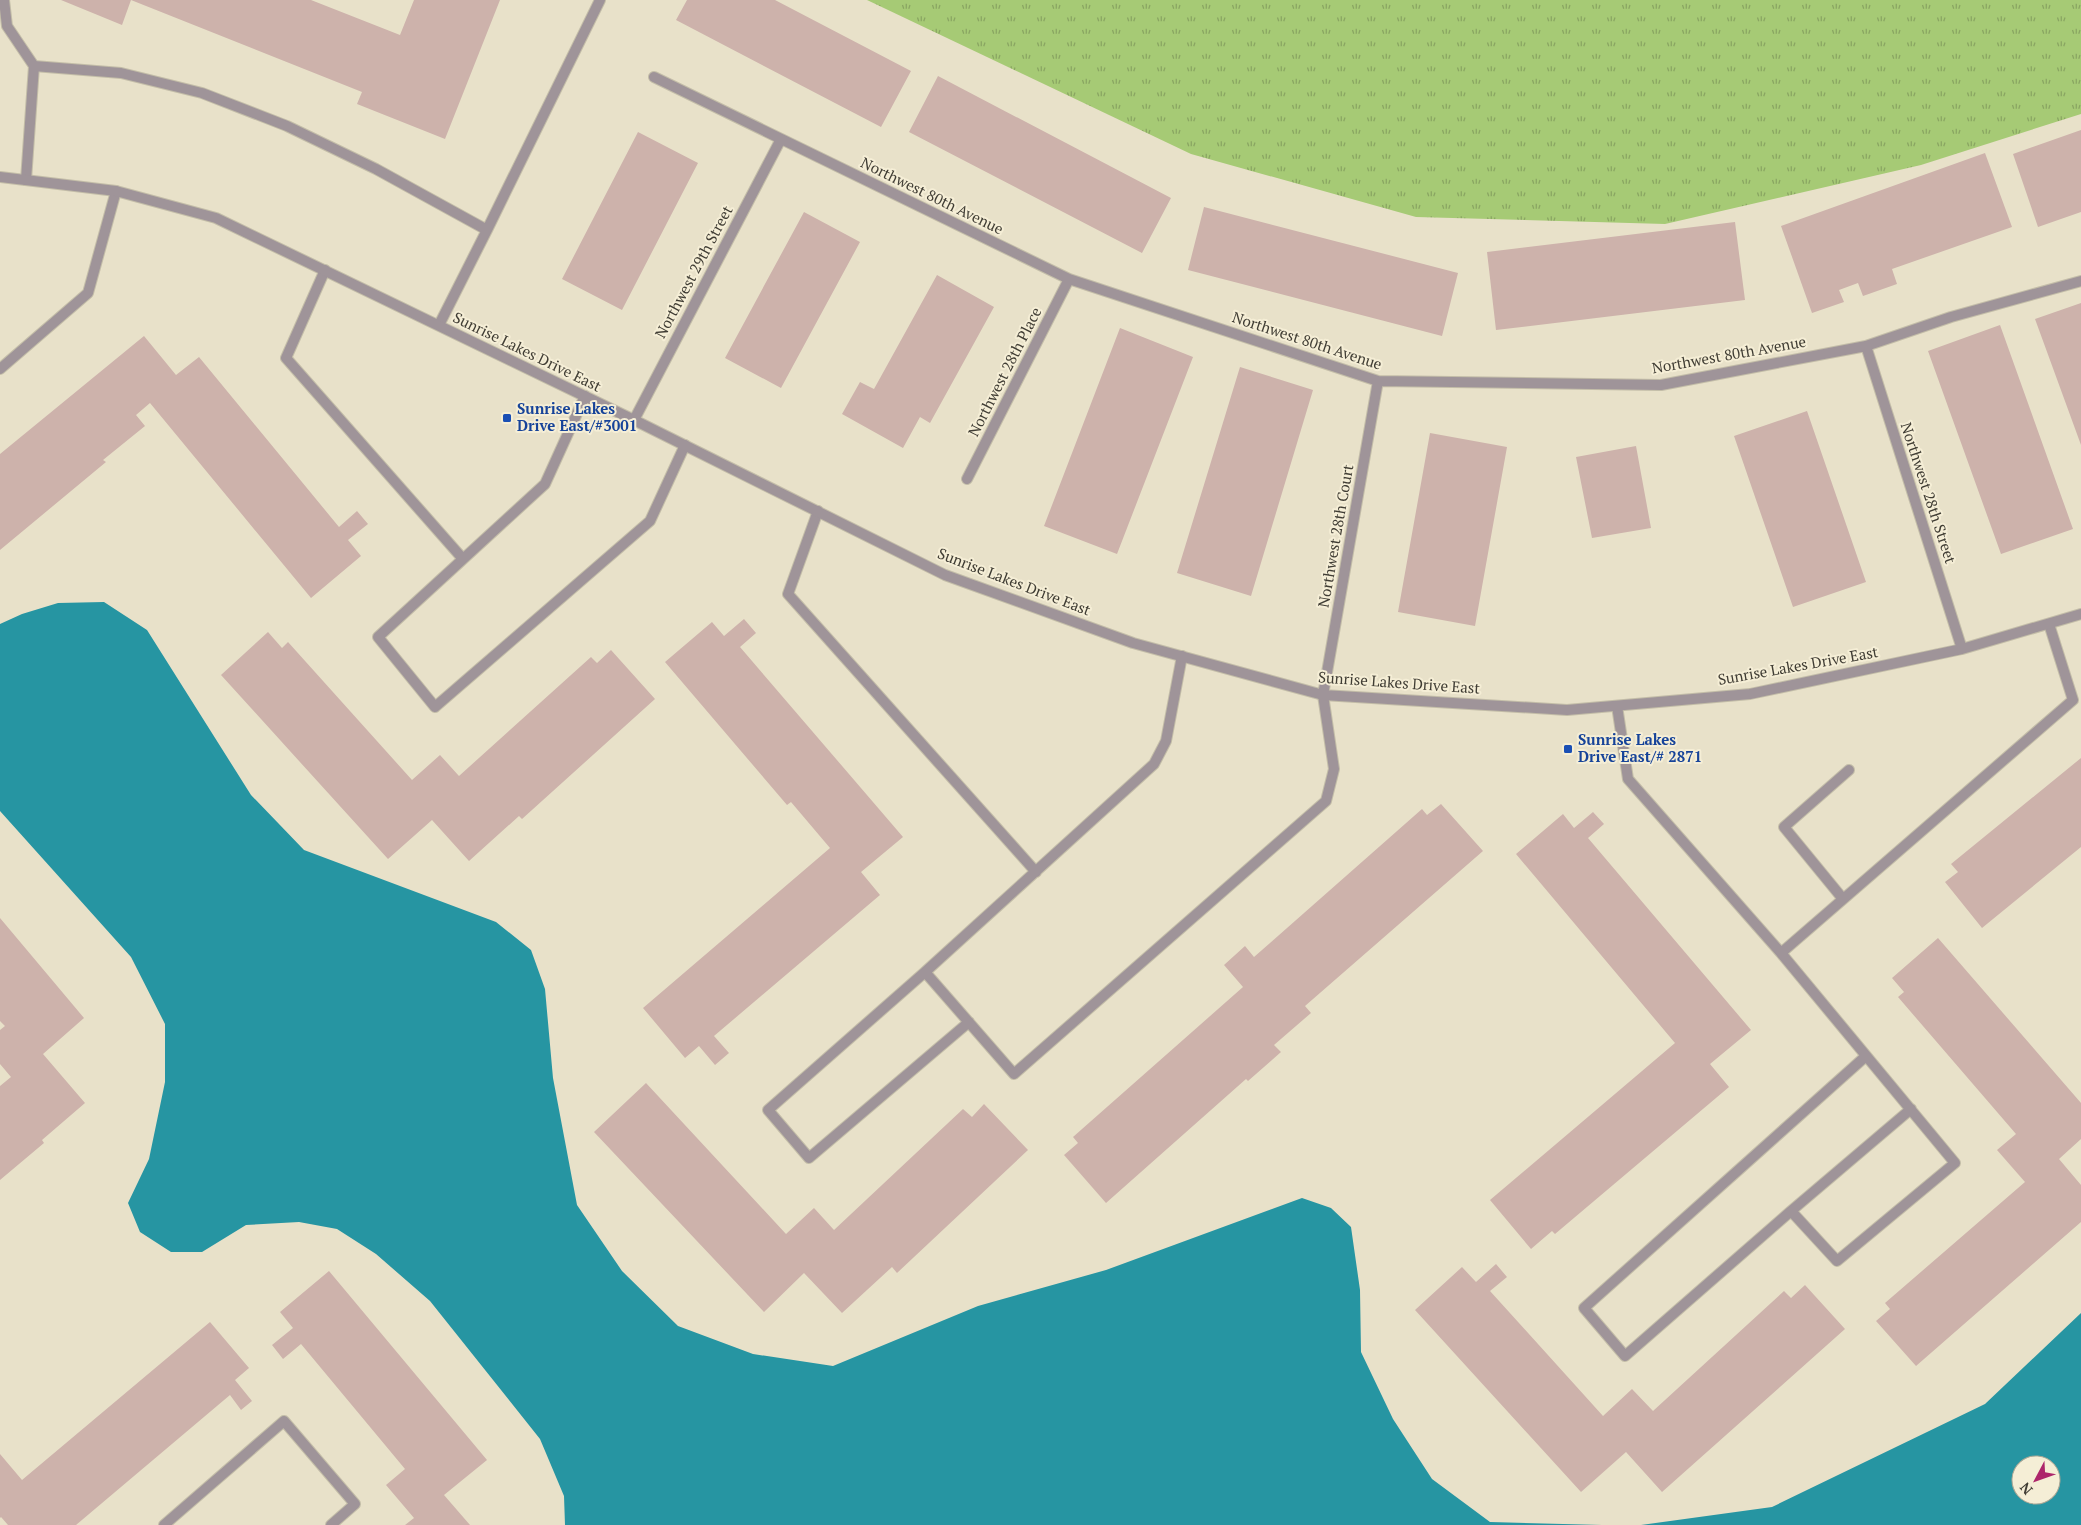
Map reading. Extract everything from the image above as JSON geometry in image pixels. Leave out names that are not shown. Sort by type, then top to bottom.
[{"type":"street","points":[[4,0],[7,26],[34,66],[26,180]]},
{"type":"street","points":[[439,325],[600,0]]},
{"type":"street","points":[[34,66],[121,73],[202,92],[286,126],[340,152],[487,230]]},
{"type":"street","name":"Northwest 80th Avenue","points":[[654,78],[1069,279],[1378,381],[1661,385],[1866,346],[1951,317],[2081,281]]},
{"type":"street","name":"Northwest 29th Street","points":[[634,420],[781,139]]},
{"type":"street","name":"Sunrise Lakes Drive East","points":[[0,177],[116,191],[216,218],[585,396],[945,575],[1133,643],[1323,695],[1567,710],[1750,694],[1962,649],[2081,614]]},
{"type":"street","points":[[0,369],[88,293],[116,191]]},
{"type":"street","points":[[324,270],[286,358],[463,559]]},
{"type":"street","name":"Northwest 28th Place","points":[[967,479],[1069,279]]},
{"type":"street","name":"Northwest 28th Street","points":[[1866,346],[1962,649]]},
{"type":"street","name":"Northwest 28th Court","points":[[969,1022],[1014,1074],[1326,801],[1334,769],[1323,695],[1378,381]]},
{"type":"street","points":[[585,396],[545,484],[378,637],[435,707],[650,521],[685,445]]},
{"type":"street","points":[[818,511],[788,594],[1036,872]]},
{"type":"street","points":[[1781,953],[2073,700],[2049,624]]},
{"type":"street","points":[[924,972],[969,1022],[809,1158],[768,1110],[1036,872],[1154,764],[1166,741],[1182,656]]},
{"type":"street","points":[[1617,706],[1628,779],[1781,953],[1955,1163],[1837,1261],[1791,1211]]},
{"type":"street","points":[[1843,899],[1784,827],[1849,770]]},
{"type":"street","points":[[1866,1056],[1584,1308],[1626,1356],[1791,1211],[1911,1109]]},
{"type":"street","points":[[164,1525],[284,1421],[355,1504],[331,1525]]},
{"type":"green space","points":[[867,0],[2081,0],[2081,114],[1921,165],[1665,224],[1416,217],[1191,154]]},
{"type":"water","points":[[104,602],[147,630],[251,795],[304,850],[496,922],[531,950],[545,989],[553,1078],[577,1205],[622,1271],[678,1326],[753,1354],[833,1366],[978,1306],[1106,1270],[1302,1198],[1331,1208],[1351,1227],[1360,1290],[1361,1352],[1393,1419],[1432,1479],[1490,1522],[1602,1525],[565,1525],[564,1496],[540,1439],[430,1301],[376,1254],[337,1229],[299,1222],[246,1225],[202,1252],[171,1252],[140,1232],[128,1203],[149,1159],[165,1082],[165,1024],[131,957],[0,811],[0,624],[22,614],[58,603]]},
{"type":"water","points":[[2081,1313],[2081,1525],[1641,1525],[1772,1507],[1985,1404]]},
{"type":"building","points":[[61,0],[131,0],[122,25]]},
{"type":"building","points":[[131,0],[311,0],[400,35],[414,0],[500,0],[445,139],[357,104],[362,92]]},
{"type":"building","points":[[687,0],[775,0],[911,71],[881,127],[676,20]]},
{"type":"building","points":[[938,76],[1171,198],[1142,253],[909,132]]},
{"type":"building","points":[[2081,130],[2081,212],[2038,227],[2013,154]]},
{"type":"building","points":[[638,132],[698,163],[622,310],[562,279]]},
{"type":"building","points":[[1985,153],[2012,227],[1892,269],[1897,284],[1863,296],[1858,283],[1839,290],[1844,302],[1812,313],[1781,226]]},
{"type":"building","points":[[1204,207],[1458,273],[1442,336],[1188,270]]},
{"type":"building","points":[[804,212],[860,242],[781,388],[725,358]]},
{"type":"building","points":[[1735,222],[1745,300],[1496,330],[1487,252]]},
{"type":"building","points":[[937,275],[994,307],[930,423],[920,417],[903,448],[842,414],[860,382],[874,389]]},
{"type":"building","points":[[2081,303],[2081,445],[2035,319]]},
{"type":"building","points":[[2000,325],[2073,529],[2001,554],[1928,351]]},
{"type":"building","points":[[1120,328],[1193,357],[1117,554],[1044,526]]},
{"type":"building","points":[[144,336],[176,375],[199,357],[339,527],[357,511],[368,524],[348,540],[361,556],[311,598],[150,403],[136,415],[145,426],[103,460],[106,462],[0,550],[0,454]]},
{"type":"building","points":[[1240,367],[1313,390],[1251,596],[1177,573]]},
{"type":"building","points":[[1807,411],[1866,582],[1793,607],[1734,436]]},
{"type":"building","points":[[1430,433],[1507,447],[1475,626],[1398,612]]},
{"type":"building","points":[[1636,446],[1651,528],[1592,538],[1576,457]]},
{"type":"building","points":[[744,619],[756,633],[740,647],[903,837],[861,872],[880,895],[714,1036],[729,1053],[715,1065],[699,1046],[685,1058],[643,1008],[830,848],[791,802],[787,805],[665,662],[712,622],[724,636]]},
{"type":"building","points":[[268,632],[282,648],[288,642],[412,780],[440,755],[459,776],[591,657],[597,663],[611,650],[655,699],[522,819],[519,816],[469,861],[432,820],[388,859],[221,675]]},
{"type":"building","points":[[2081,758],[2081,847],[1982,928],[1945,882],[1958,872],[1951,864]]},
{"type":"building","points":[[1441,804],[1483,851],[1305,1006],[1311,1013],[1274,1045],[1281,1052],[1248,1081],[1246,1079],[1106,1203],[1064,1155],[1078,1143],[1073,1137],[1243,987],[1224,965],[1245,946],[1254,957],[1422,809],[1427,815]]},
{"type":"building","points":[[1593,812],[1604,824],[1588,838],[1751,1030],[1710,1064],[1729,1087],[1555,1234],[1552,1231],[1531,1249],[1490,1200],[1675,1043],[1516,854],[1563,814],[1574,828]]},
{"type":"building","points":[[0,918],[84,1018],[43,1054],[85,1103],[42,1140],[44,1143],[0,1180],[0,1086],[11,1077],[0,1064],[0,1030],[5,1026],[0,1021]]},
{"type":"building","points":[[1938,938],[2081,1103],[2081,1139],[2059,1159],[2081,1185],[2081,1222],[1916,1366],[1876,1321],[1890,1309],[1885,1303],[2025,1182],[1997,1150],[2016,1134],[1898,997],[1904,992],[1892,978]]},
{"type":"building","points":[[646,1083],[786,1234],[814,1208],[834,1230],[963,1109],[972,1117],[984,1104],[1028,1150],[897,1273],[892,1267],[842,1313],[804,1273],[764,1312],[594,1132]]},
{"type":"building","points":[[1496,1264],[1507,1277],[1490,1291],[1603,1416],[1632,1389],[1653,1411],[1784,1291],[1791,1298],[1805,1285],[1845,1329],[1662,1492],[1626,1452],[1581,1492],[1415,1310],[1462,1267],[1476,1282]]},
{"type":"building","points":[[329,1271],[487,1460],[444,1495],[470,1525],[405,1525],[414,1518],[386,1485],[405,1469],[301,1344],[283,1359],[272,1345],[293,1328],[280,1312]]},
{"type":"building","points":[[210,1322],[249,1368],[235,1380],[252,1401],[241,1410],[230,1395],[76,1525],[8,1525],[0,1518],[0,1454],[22,1480]]},
{"type":"place","name":"Sunrise Lakes Drive East/#3001","points":[[507,418]]},
{"type":"place","name":"Sunrise Lakes Drive East/# 2871","points":[[1568,749]]}]
